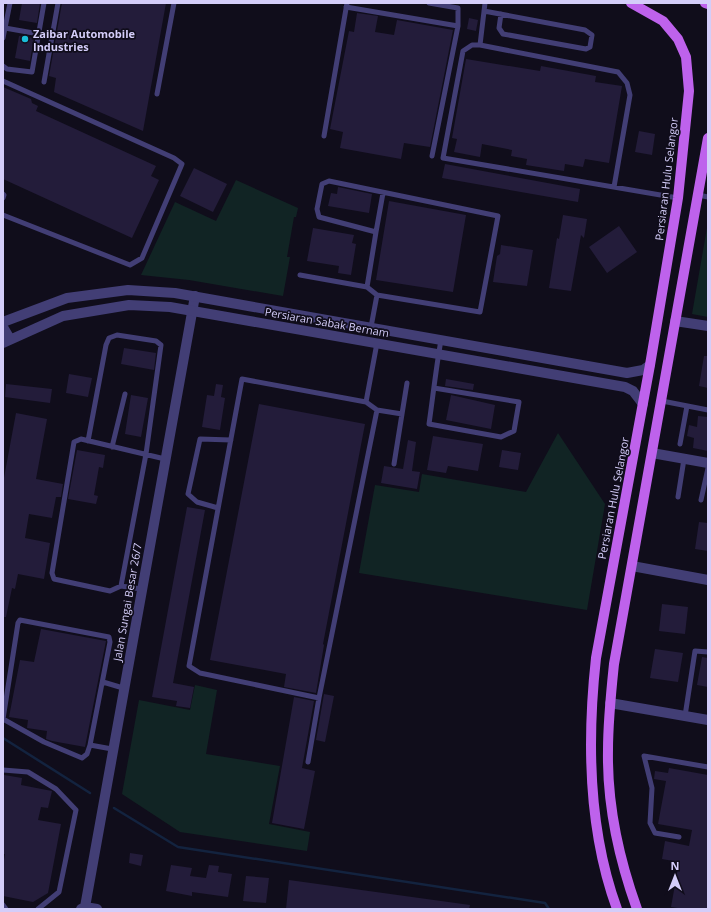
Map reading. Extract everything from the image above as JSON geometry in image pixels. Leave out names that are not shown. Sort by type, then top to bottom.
[{"type":"main road","name":"Persiaran Hulu Selangor","points":[[617,909],[603,861],[597,826],[591,752],[592,696],[596,658],[650,365],[678,198],[689,91],[686,56],[678,40],[663,21],[632,3]]},
{"type":"main road","points":[[637,909],[622,861],[615,827],[608,752],[610,703],[614,664],[662,401],[675,320],[703,196],[708,138]]},
{"type":"street","name":"Persiaran Sabak Bernam","points":[[3,322],[67,298],[128,290],[175,293],[627,373],[643,370],[650,365]]},
{"type":"street","name":"Jalan Sungai Besar 26/7","points":[[83,908],[195,296]]},
{"type":"street","name":"Persiaran Sabak Bernam","points":[[6,341],[63,316],[129,305],[170,308],[439,353],[625,387],[634,391],[643,404]]},
{"type":"street","points":[[675,320],[708,326]]},
{"type":"street","points":[[3,327],[6,341]]},
{"type":"street","points":[[652,453],[708,463]]},
{"type":"street","points":[[632,566],[708,580]]},
{"type":"street","points":[[610,703],[708,720]]},
{"type":"street","points":[[83,908],[97,909]]},
{"type":"lane","points":[[3,38],[10,3]]},
{"type":"lane","points":[[3,66],[7,69],[32,72],[44,3]]},
{"type":"lane","points":[[44,82],[58,3]]},
{"type":"lane","points":[[157,94],[174,3]]},
{"type":"lane","points":[[429,3],[458,8],[458,26],[432,156]]},
{"type":"lane","points":[[480,45],[485,3]]},
{"type":"lane","points":[[324,136],[347,5],[458,26]]},
{"type":"lane","points":[[484,11],[501,14],[585,30],[592,35],[590,47],[586,49],[503,34],[500,28],[501,14]]},
{"type":"lane","points":[[5,28],[39,34]]},
{"type":"lane","points":[[614,187],[630,94],[628,83],[618,72],[480,45],[472,45],[463,51],[443,158],[678,198]]},
{"type":"lane","points":[[3,81],[174,158],[182,164],[142,258],[130,265],[3,215]]},
{"type":"lane","points":[[300,276],[367,287],[377,295],[480,312],[498,216],[329,181],[322,184],[317,209],[319,217],[376,232]]},
{"type":"lane","points":[[367,287],[383,193]]},
{"type":"lane","points":[[3,194],[3,198]]},
{"type":"lane","points":[[371,327],[377,295]]},
{"type":"lane","points":[[88,441],[106,345],[109,338],[116,335],[156,342],[161,345],[146,454],[121,586]]},
{"type":"lane","points":[[434,388],[519,402],[514,431],[501,437],[429,424],[434,388],[441,339]]},
{"type":"lane","points":[[366,402],[377,343]]},
{"type":"lane","points":[[319,698],[200,673],[189,666],[242,379],[366,402],[377,410],[402,414]]},
{"type":"lane","points":[[394,464],[407,383]]},
{"type":"lane","points":[[112,447],[125,394]]},
{"type":"lane","points":[[662,401],[708,410]]},
{"type":"lane","points":[[680,444],[687,406]]},
{"type":"lane","points":[[308,762],[319,698],[377,410]]},
{"type":"lane","points":[[141,589],[121,586],[110,590],[54,579],[52,573],[74,442],[80,439],[165,458]]},
{"type":"lane","points":[[218,508],[197,502],[188,494],[200,439],[231,440]]},
{"type":"lane","points":[[678,497],[684,458]]},
{"type":"lane","points":[[701,500],[708,468]]},
{"type":"lane","points":[[20,620],[109,637],[110,642],[103,682],[90,745],[87,754],[82,758],[44,742],[3,719],[18,623],[20,620]]},
{"type":"lane","points":[[685,716],[695,651],[708,652]]},
{"type":"lane","points":[[103,682],[123,688]]},
{"type":"lane","points":[[90,745],[112,749]]},
{"type":"lane","points":[[679,837],[655,833],[652,828],[650,823],[652,788],[644,756],[708,767]]},
{"type":"lane","points":[[3,770],[28,772],[56,789],[76,810],[59,892],[38,909]]},
{"type":"lane","points":[[3,905],[6,909]]},
{"type":"green space","points":[[236,180],[298,208],[296,217],[294,217],[287,257],[290,257],[283,296],[189,280],[141,275],[175,202],[216,221]]},
{"type":"green space","points":[[708,222],[708,317],[692,314]]},
{"type":"green space","points":[[558,433],[605,504],[587,610],[359,573],[375,485],[419,492],[422,474],[526,492]]},
{"type":"green space","points":[[195,685],[217,690],[206,754],[280,766],[269,824],[310,832],[307,851],[180,832],[122,794],[139,700],[190,710]]},
{"type":"building","points":[[22,3],[40,3],[37,23],[19,20]]},
{"type":"building","points":[[62,3],[166,3],[143,131],[54,92],[56,78],[49,76]]},
{"type":"building","points":[[357,13],[378,16],[375,32],[394,35],[397,20],[453,30],[430,147],[404,143],[401,159],[340,148],[343,132],[330,129],[349,31],[354,32]]},
{"type":"building","points":[[469,18],[478,20],[476,31],[467,29]]},
{"type":"building","points":[[19,36],[34,38],[30,61],[15,58]]},
{"type":"building","points":[[466,59],[540,71],[541,66],[596,76],[595,82],[622,86],[609,163],[585,159],[583,167],[565,164],[564,171],[526,165],[527,159],[511,156],[512,150],[482,144],[480,157],[454,152],[457,139],[452,138]]},
{"type":"building","points":[[3,87],[31,99],[32,103],[38,106],[36,111],[156,166],[151,176],[159,180],[132,238],[3,179]]},
{"type":"building","points":[[639,131],[655,134],[652,155],[635,152]]},
{"type":"building","points":[[445,164],[580,189],[578,202],[442,178]]},
{"type":"building","points":[[194,168],[227,184],[213,212],[180,196]]},
{"type":"building","points":[[338,187],[372,194],[369,213],[328,206],[331,193],[337,194]]},
{"type":"building","points":[[389,201],[466,215],[453,292],[376,280]]},
{"type":"building","points":[[563,215],[587,219],[584,238],[581,235],[571,291],[549,288],[557,238],[559,239]]},
{"type":"building","points":[[619,226],[637,252],[607,273],[589,247]]},
{"type":"building","points":[[313,228],[354,235],[352,243],[356,244],[351,275],[338,273],[339,266],[307,261]]},
{"type":"building","points":[[501,245],[533,250],[527,286],[493,282],[497,256],[500,254]]},
{"type":"building","points":[[124,348],[156,353],[154,370],[121,364]]},
{"type":"building","points":[[704,356],[708,356],[708,388],[699,386]]},
{"type":"building","points":[[69,374],[92,378],[88,397],[66,393]]},
{"type":"building","points":[[446,379],[474,384],[473,390],[445,386]]},
{"type":"building","points":[[6,384],[52,389],[50,403],[5,397]]},
{"type":"building","points":[[216,384],[223,385],[221,397],[225,398],[220,430],[202,427],[207,395],[214,396]]},
{"type":"building","points":[[131,395],[148,398],[141,437],[125,434]]},
{"type":"building","points":[[451,395],[495,405],[491,429],[446,420]]},
{"type":"building","points":[[259,404],[365,424],[323,644],[316,693],[284,687],[286,674],[210,660]]},
{"type":"building","points":[[16,413],[47,419],[36,479],[63,484],[61,497],[56,497],[52,518],[29,514],[25,538],[50,543],[44,579],[18,574],[15,589],[12,588],[6,617],[3,617],[3,483]]},
{"type":"building","points":[[698,416],[708,417],[708,451],[693,448],[694,438],[687,436],[689,425],[697,427]]},
{"type":"building","points":[[433,436],[483,444],[478,471],[448,466],[446,473],[427,470]]},
{"type":"building","points":[[408,440],[416,442],[412,471],[420,472],[417,489],[381,483],[384,466],[403,469]]},
{"type":"building","points":[[77,450],[105,455],[103,468],[99,467],[94,495],[98,496],[96,504],[68,499]]},
{"type":"building","points":[[502,450],[521,453],[518,470],[499,467]]},
{"type":"building","points":[[187,507],[205,510],[173,683],[194,687],[190,708],[176,706],[177,701],[152,697]]},
{"type":"building","points":[[699,522],[708,523],[708,551],[695,549]]},
{"type":"building","points":[[662,604],[688,607],[685,634],[659,631]]},
{"type":"building","points":[[41,629],[106,641],[85,747],[46,739],[47,731],[27,728],[28,720],[9,717],[20,660],[34,662]]},
{"type":"building","points":[[655,649],[683,653],[678,682],[650,678]]},
{"type":"building","points":[[702,657],[708,658],[708,687],[697,685]]},
{"type":"building","points":[[324,694],[334,696],[325,742],[316,740]]},
{"type":"building","points":[[294,697],[314,701],[302,768],[315,771],[304,829],[272,823]]},
{"type":"building","points":[[669,768],[708,775],[708,909],[684,909],[671,907],[679,862],[662,859],[665,841],[689,846],[692,830],[658,824],[666,781],[654,779],[655,771],[668,773]]},
{"type":"building","points":[[4,775],[22,778],[21,785],[52,791],[48,808],[41,807],[38,820],[61,824],[48,893],[33,902],[3,896],[3,865],[5,854],[3,854]]},
{"type":"building","points":[[130,853],[143,855],[141,866],[129,863]]},
{"type":"building","points":[[171,865],[192,868],[190,876],[206,878],[209,865],[219,866],[218,872],[232,874],[228,897],[192,892],[192,896],[166,891]]},
{"type":"building","points":[[246,876],[269,878],[266,903],[243,901]]},
{"type":"building","points":[[289,880],[470,905],[469,909],[286,909]]},
{"type":"waterway","points":[[3,738],[90,793]]},
{"type":"waterway","points":[[114,808],[178,847],[545,903],[549,909]]},
{"type":"place","name":"Zaibar Automobile Industries","points":[[25,39]]}]
